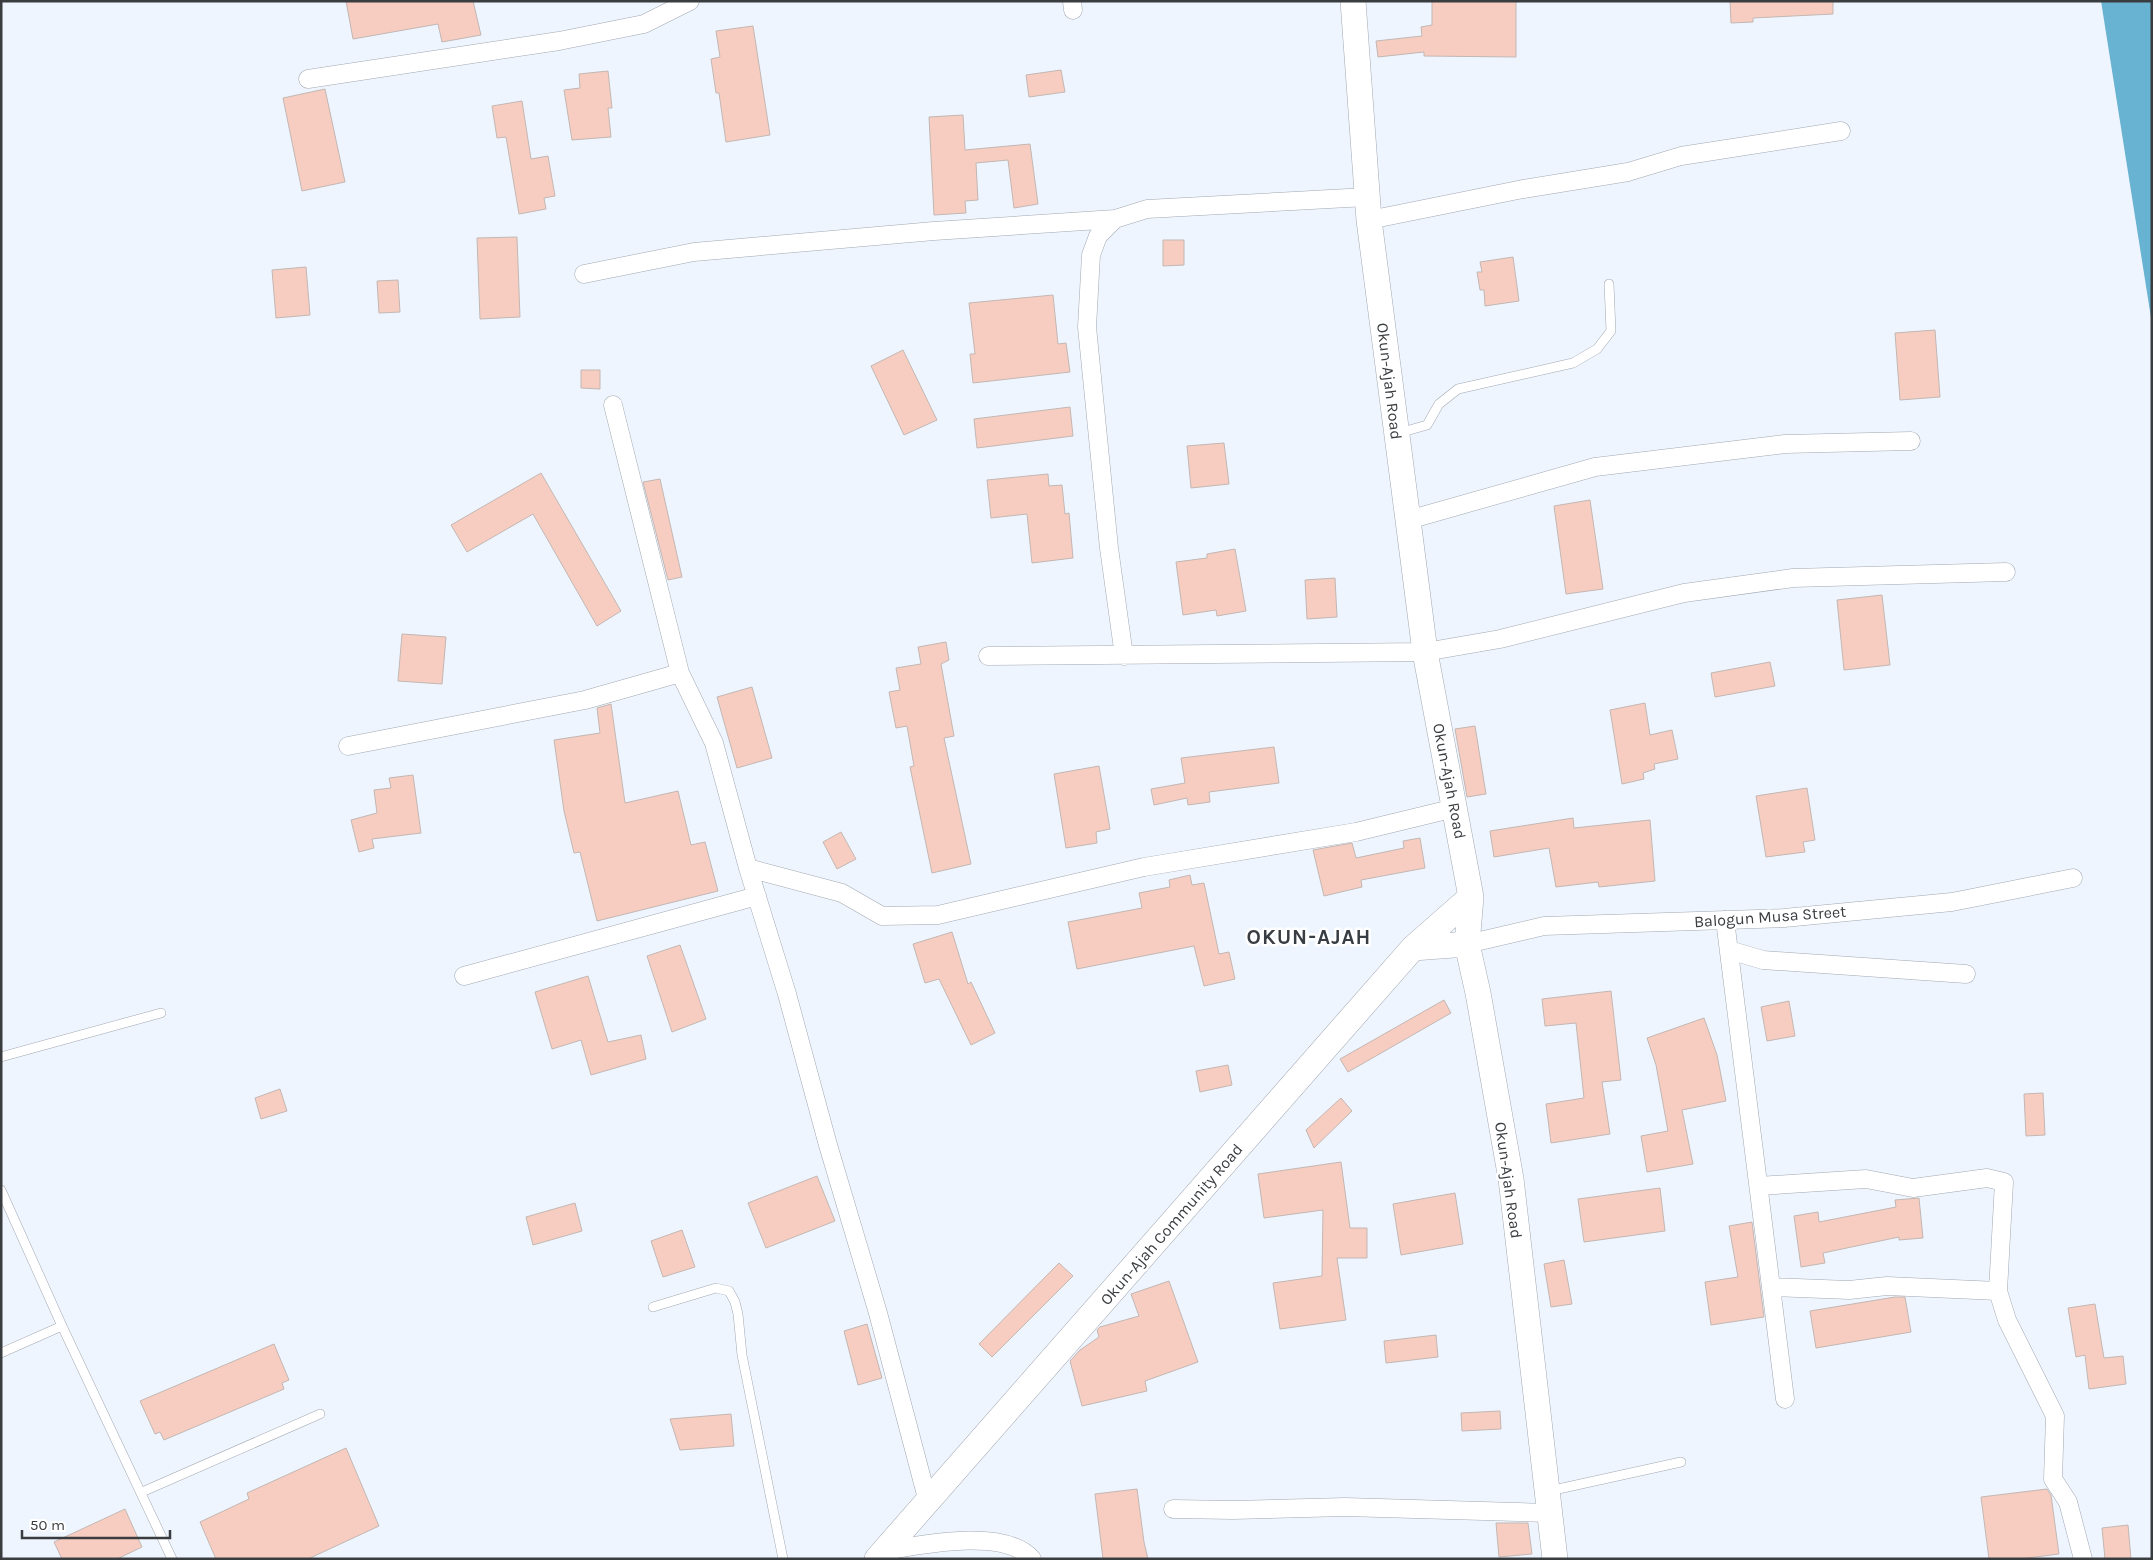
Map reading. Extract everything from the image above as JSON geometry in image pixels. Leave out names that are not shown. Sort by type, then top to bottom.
[{"type":"street","points":[[308,80],[560,41],[644,24],[690,1]]},
{"type":"street","name":"Okun-Ajah Road","points":[[1352,1],[1368,209],[1425,652],[1471,896],[1467,944],[1478,993],[1511,1179],[1554,1559]]},
{"type":"street","points":[[584,274],[694,252],[934,230],[1115,219],[1147,209],[1368,209],[1523,189],[1628,172],[1682,156],[1841,131]]},
{"type":"street","points":[[1115,219],[1098,236],[1090,255],[1087,327],[1109,548],[1124,656]]},
{"type":"street","points":[[613,405],[680,673],[714,743],[748,868],[787,994],[828,1145],[878,1313],[928,1502]]},
{"type":"street","points":[[1408,520],[1595,467],[1786,444],[1911,441]]},
{"type":"street","points":[[988,656],[1425,652],[1500,639],[1684,593],[1793,578],[2006,572]]},
{"type":"street","points":[[348,746],[585,700],[680,673]]},
{"type":"street","points":[[748,868],[842,893],[882,916],[938,915],[1144,867],[1356,832],[1455,808]]},
{"type":"street","name":"Balogun Musa Street","points":[[1467,944],[1544,926],[1784,918],[1952,902],[2073,878]]},
{"type":"street","points":[[464,976],[757,896]]},
{"type":"street","name":"Okun-Ajah Community Road","points":[[881,1555],[1413,948],[1471,896]]},
{"type":"street","points":[[1725,920],[1785,1399]]},
{"type":"street","points":[[1413,948],[1467,944]]},
{"type":"street","points":[[1729,950],[1763,960],[1966,974]]},
{"type":"street","points":[[1758,1186],[1866,1179],[1913,1188],[1987,1178],[2004,1182],[1998,1291],[2007,1320],[2055,1416],[2053,1479],[2068,1502],[2083,1559]]},
{"type":"street","points":[[1771,1288],[1849,1290],[1886,1286],[1998,1291]]},
{"type":"street","points":[[1173,1509],[1233,1510],[1548,1502]]},
{"type":"street","points":[[881,1555],[963,1539],[999,1544],[1025,1551],[1032,1559]]},
{"type":"lane","points":[[1397,434],[1427,425],[1439,404],[1458,388],[1573,363],[1597,349],[1611,331],[1609,284]]},
{"type":"lane","points":[[1,1057],[161,1014]]},
{"type":"lane","points":[[1,1190],[62,1326],[172,1559]]},
{"type":"lane","points":[[653,1307],[716,1288],[729,1291],[735,1302],[744,1364],[783,1559]]},
{"type":"lane","points":[[1,1354],[62,1326]]},
{"type":"lane","points":[[142,1492],[320,1414]]},
{"type":"lane","points":[[1548,1502],[1681,1462]]},
{"type":"water","points":[[2101,1],[2152,1],[2152,324]]},
{"type":"building","points":[[346,1],[473,1],[481,35],[442,42],[438,24],[353,39]]},
{"type":"building","points":[[1432,1],[1516,1],[1516,57],[1424,56],[1424,52],[1378,57],[1376,41],[1422,36],[1421,27],[1432,25]]},
{"type":"building","points":[[1730,1],[1833,1],[1833,14],[1753,18],[1753,22],[1731,23]]},
{"type":"building","points":[[753,26],[770,135],[726,142],[719,93],[716,93],[711,59],[720,57],[716,31]]},
{"type":"building","points":[[1061,70],[1065,92],[1029,97],[1026,75]]},
{"type":"building","points":[[608,71],[612,108],[608,108],[611,137],[572,140],[564,90],[580,88],[579,74]]},
{"type":"building","points":[[325,89],[345,182],[302,191],[283,98]]},
{"type":"building","points":[[522,101],[531,159],[548,156],[555,196],[544,198],[546,209],[519,214],[506,137],[497,138],[492,106]]},
{"type":"building","points":[[963,115],[965,150],[1030,144],[1038,204],[1014,208],[1008,160],[976,163],[978,200],[965,201],[966,213],[934,215],[929,117]]},
{"type":"building","points":[[517,237],[520,317],[480,319],[477,238]]},
{"type":"building","points":[[1163,240],[1184,240],[1184,265],[1163,266]]},
{"type":"building","points":[[1513,257],[1519,301],[1485,306],[1484,290],[1480,290],[1477,272],[1482,272],[1480,262]]},
{"type":"building","points":[[306,267],[310,315],[276,318],[272,270]]},
{"type":"building","points":[[398,280],[400,312],[379,313],[377,281]]},
{"type":"building","points":[[1053,295],[1058,344],[1066,343],[1070,372],[973,383],[970,354],[975,354],[969,303]]},
{"type":"building","points":[[1935,330],[1940,397],[1900,400],[1895,333]]},
{"type":"building","points":[[903,350],[937,420],[904,435],[871,366]]},
{"type":"building","points":[[581,370],[600,370],[600,389],[581,388]]},
{"type":"building","points":[[1070,407],[1073,436],[977,448],[974,419]]},
{"type":"building","points":[[1224,443],[1229,484],[1191,488],[1187,446]]},
{"type":"building","points":[[541,473],[621,611],[597,626],[533,514],[467,552],[451,525]]},
{"type":"building","points":[[1048,474],[1049,486],[1062,485],[1065,514],[1069,513],[1073,558],[1032,563],[1027,514],[991,518],[987,480]]},
{"type":"building","points":[[660,479],[682,577],[668,580],[643,482]]},
{"type":"building","points":[[1590,500],[1603,589],[1566,594],[1554,506]]},
{"type":"building","points":[[1235,549],[1246,611],[1217,616],[1216,610],[1183,615],[1176,562],[1207,558],[1207,554]]},
{"type":"building","points":[[1335,578],[1337,617],[1307,619],[1305,580]]},
{"type":"building","points":[[1882,595],[1890,665],[1844,670],[1837,600]]},
{"type":"building","points":[[402,634],[446,637],[442,684],[398,681]]},
{"type":"building","points":[[946,642],[949,660],[941,664],[954,736],[944,738],[971,864],[932,873],[910,767],[914,766],[907,726],[896,728],[889,692],[900,690],[896,668],[921,664],[918,647]]},
{"type":"building","points":[[1770,662],[1775,686],[1715,697],[1711,673]]},
{"type":"building","points":[[752,687],[772,758],[737,768],[717,697]]},
{"type":"building","points":[[1645,703],[1650,735],[1672,730],[1678,759],[1654,764],[1655,769],[1643,773],[1644,779],[1622,784],[1610,710]]},
{"type":"building","points":[[611,704],[625,803],[678,791],[691,845],[705,842],[718,891],[597,921],[580,852],[574,853],[564,811],[554,740],[600,733],[597,708]]},
{"type":"building","points":[[1475,726],[1486,794],[1467,797],[1455,729]]},
{"type":"building","points":[[1274,747],[1279,783],[1209,792],[1210,802],[1188,805],[1187,798],[1154,805],[1151,789],[1185,783],[1181,758]]},
{"type":"building","points":[[1099,766],[1110,829],[1096,832],[1097,843],[1066,848],[1054,774]]},
{"type":"building","points":[[413,775],[421,833],[372,839],[374,848],[359,852],[351,820],[377,813],[374,790],[391,788],[389,778]]},
{"type":"building","points":[[1807,788],[1815,840],[1803,842],[1805,852],[1766,857],[1756,796]]},
{"type":"building","points":[[1573,818],[1574,828],[1650,820],[1655,881],[1599,887],[1598,882],[1556,887],[1549,848],[1494,857],[1490,831]]},
{"type":"building","points":[[841,832],[856,859],[837,869],[823,842]]},
{"type":"building","points":[[1420,838],[1425,868],[1361,880],[1362,887],[1324,896],[1313,850],[1352,843],[1356,858],[1404,848],[1403,841]]},
{"type":"building","points":[[1190,875],[1192,885],[1204,883],[1219,954],[1229,952],[1235,979],[1204,986],[1194,946],[1077,969],[1068,922],[1142,908],[1139,893],[1170,887],[1169,880]]},
{"type":"building","points":[[952,932],[968,984],[971,982],[995,1033],[971,1045],[939,979],[925,983],[913,944]]},
{"type":"building","points":[[680,945],[706,1019],[672,1032],[647,956]]},
{"type":"building","points":[[588,976],[608,1042],[641,1035],[646,1059],[591,1075],[581,1040],[552,1049],[535,992]]},
{"type":"building","points":[[1611,991],[1621,1080],[1602,1082],[1610,1134],[1551,1143],[1546,1104],[1584,1098],[1576,1023],[1545,1026],[1542,999]]},
{"type":"building","points":[[1444,1000],[1451,1013],[1348,1072],[1340,1059]]},
{"type":"building","points":[[1789,1001],[1795,1036],[1767,1041],[1761,1007]]},
{"type":"building","points":[[1704,1018],[1717,1055],[1726,1101],[1682,1110],[1693,1164],[1647,1172],[1641,1136],[1668,1131],[1656,1065],[1647,1038]]},
{"type":"building","points":[[1228,1065],[1232,1085],[1200,1092],[1196,1071]]},
{"type":"building","points":[[280,1089],[287,1111],[261,1119],[255,1098]]},
{"type":"building","points":[[2043,1093],[2045,1135],[2026,1136],[2024,1094]]},
{"type":"building","points":[[1341,1098],[1352,1111],[1314,1148],[1306,1130]]},
{"type":"building","points":[[1341,1162],[1350,1228],[1367,1228],[1367,1258],[1337,1258],[1346,1320],[1280,1329],[1273,1283],[1322,1276],[1323,1210],[1264,1218],[1258,1174]]},
{"type":"building","points":[[817,1176],[835,1221],[766,1248],[748,1203]]},
{"type":"building","points":[[1660,1188],[1665,1231],[1584,1242],[1578,1199]]},
{"type":"building","points":[[1455,1193],[1463,1244],[1401,1255],[1393,1204]]},
{"type":"building","points":[[1919,1198],[1923,1238],[1899,1240],[1899,1237],[1823,1253],[1825,1263],[1801,1267],[1794,1216],[1818,1212],[1819,1222],[1896,1207],[1895,1200]]},
{"type":"building","points":[[575,1203],[582,1231],[533,1245],[526,1217]]},
{"type":"building","points":[[1752,1222],[1764,1317],[1711,1325],[1705,1282],[1738,1277],[1729,1226]]},
{"type":"building","points":[[682,1230],[695,1267],[663,1277],[651,1241]]},
{"type":"building","points":[[1564,1260],[1572,1304],[1551,1307],[1544,1264]]},
{"type":"building","points":[[1059,1263],[1073,1276],[992,1357],[979,1344]]},
{"type":"building","points":[[1169,1281],[1198,1362],[1145,1381],[1147,1391],[1082,1406],[1070,1361],[1080,1350],[1099,1337],[1097,1330],[1100,1327],[1139,1316],[1131,1294]]},
{"type":"building","points":[[1905,1297],[1911,1332],[1816,1348],[1810,1311]]},
{"type":"building","points":[[2095,1304],[2104,1358],[2123,1356],[2126,1384],[2089,1389],[2085,1355],[2076,1357],[2068,1308]]},
{"type":"building","points":[[867,1324],[882,1378],[858,1385],[844,1331]]},
{"type":"building","points":[[1436,1335],[1438,1357],[1386,1363],[1384,1341]]},
{"type":"building","points":[[274,1344],[289,1380],[282,1383],[284,1389],[164,1440],[160,1432],[155,1434],[140,1401]]},
{"type":"building","points":[[1500,1411],[1501,1429],[1462,1431],[1461,1413]]},
{"type":"building","points":[[731,1414],[734,1446],[680,1450],[670,1419]]},
{"type":"building","points":[[346,1448],[379,1526],[308,1559],[216,1559],[200,1522],[249,1499],[247,1493]]},
{"type":"building","points":[[1137,1489],[1148,1559],[1103,1559],[1095,1494]]},
{"type":"building","points":[[2047,1489],[2051,1495],[2059,1554],[2020,1559],[1989,1559],[1981,1497]]},
{"type":"building","points":[[125,1509],[142,1547],[117,1559],[62,1559],[54,1542]]},
{"type":"building","points":[[1496,1523],[1528,1523],[1532,1554],[1499,1557]]},
{"type":"building","points":[[2128,1525],[2131,1559],[2105,1559],[2102,1528]]},
{"type":"district","name":"OKUN-AJAH","points":[[1309,937]]}]
